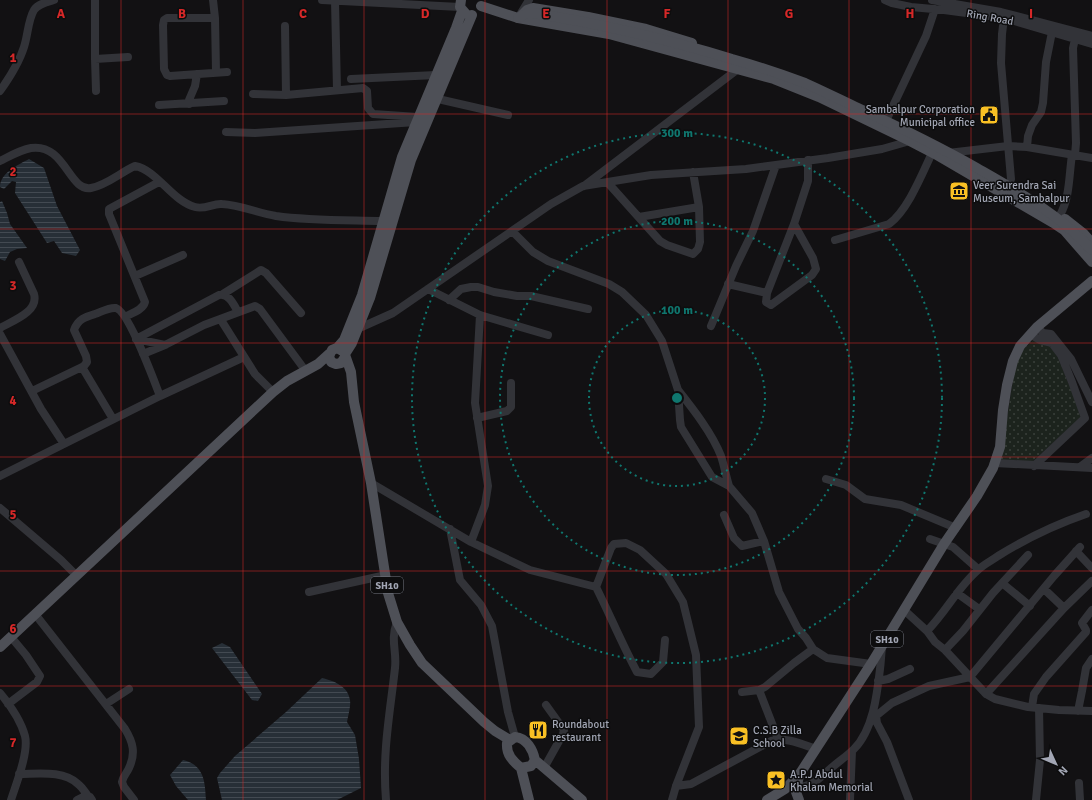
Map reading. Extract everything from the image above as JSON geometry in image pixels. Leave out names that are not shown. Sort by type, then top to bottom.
[{"type":"main road","points":[[461,6],[466,14],[472,15],[478,12],[480,3],[518,18],[609,34],[774,79],[819,97],[910,141],[1007,195],[1064,230],[1092,262]]},
{"type":"main road","points":[[0,647],[273,392],[306,370],[337,356],[344,340],[370,298],[395,198],[417,120],[456,28],[461,6]]},
{"type":"main road","points":[[518,18],[527,10],[533,8],[588,17],[646,29],[749,60],[821,86],[955,152],[1010,183],[1088,234],[1092,243]]},
{"type":"main road","points":[[518,18],[527,13],[533,13],[639,33],[764,68],[806,84],[934,144],[1018,192],[1064,222],[1079,235],[1092,250]]},
{"type":"main road","points":[[407,158],[438,98],[472,15]]},
{"type":"main road","points":[[352,329],[383,221],[395,198]]},
{"type":"main road","name":"SH10","points":[[799,800],[796,792],[799,775],[883,645],[944,544],[956,528],[994,466],[1000,447],[1004,400],[1013,361],[1020,346],[1033,330],[1092,281]]},
{"type":"main road","name":"SH10","points":[[337,356],[351,384],[372,483],[388,593],[397,622],[422,663],[495,731],[513,738],[520,737],[526,741],[535,760],[582,800]]},
{"type":"main road","points":[[513,738],[507,743],[506,749],[511,759],[522,768],[529,800]]},
{"type":"main road","points":[[522,768],[530,766],[535,760]]},
{"type":"main road","points":[[767,800],[785,789],[799,775]]},
{"type":"street","points":[[0,91],[10,77],[24,47],[34,10],[42,4],[54,0]]},
{"type":"street","points":[[95,0],[96,91]]},
{"type":"street","points":[[213,0],[215,18],[216,72]]},
{"type":"street","points":[[322,0],[461,6]]},
{"type":"street","points":[[518,18],[529,0]]},
{"type":"street","name":"Ring Road","points":[[885,0],[892,3],[905,5],[1004,18],[1092,44]]},
{"type":"street","name":"Ring Road","points":[[932,0],[1001,12],[1092,36]]},
{"type":"street","points":[[335,1],[337,90]]},
{"type":"street","points":[[883,128],[926,36],[935,9]]},
{"type":"street","points":[[215,18],[167,18],[164,20],[164,69],[165,73],[170,76],[227,72]]},
{"type":"street","points":[[1004,18],[1002,34],[1002,63],[1011,179],[1007,195]]},
{"type":"street","points":[[285,26],[286,95]]},
{"type":"street","points":[[1027,146],[1028,136],[1032,125],[1041,112],[1043,103],[1046,62],[1052,32]]},
{"type":"street","points":[[1060,215],[1067,198],[1076,143],[1073,48],[1075,39]]},
{"type":"street","points":[[95,59],[128,57]]},
{"type":"street","points":[[352,329],[393,313],[536,214],[583,186],[749,60]]},
{"type":"street","points":[[189,104],[189,100],[195,86],[196,74]]},
{"type":"street","points":[[351,79],[436,74]]},
{"type":"street","points":[[253,94],[286,95],[364,88],[367,91],[368,108],[373,114],[417,120]]},
{"type":"street","points":[[438,98],[508,115]]},
{"type":"street","points":[[159,105],[224,101]]},
{"type":"street","points":[[226,132],[255,133],[417,120]]},
{"type":"street","points":[[583,186],[651,175],[746,169],[828,158],[882,149],[910,141]]},
{"type":"street","points":[[835,240],[889,224],[895,219],[906,204],[934,154],[1008,146],[1027,146],[1092,158]]},
{"type":"street","points":[[0,161],[16,152],[31,148],[39,148],[54,154],[64,164],[74,180],[80,186],[86,188],[98,186],[136,166],[148,171],[168,190],[186,203],[198,208],[206,208],[222,204],[274,216],[383,221]]},
{"type":"street","points":[[794,224],[813,258],[816,269],[812,275],[771,305],[766,302],[767,293],[794,224],[808,181],[808,160]]},
{"type":"street","points":[[711,326],[728,284],[753,231],[776,165]]},
{"type":"street","points":[[608,183],[660,241],[693,254],[698,249],[700,242],[699,207],[693,172]]},
{"type":"street","points":[[125,317],[142,308],[145,302],[109,214],[109,209],[159,182]]},
{"type":"street","points":[[639,217],[699,207]]},
{"type":"street","points":[[1064,230],[1088,234]]},
{"type":"street","points":[[512,231],[533,252],[548,261],[609,284],[622,292],[646,315],[662,341],[678,390],[681,427],[712,477],[729,486],[752,513],[764,541],[779,592],[798,629],[813,649],[827,658],[871,664]]},
{"type":"street","points":[[135,276],[183,255]]},
{"type":"street","points":[[0,328],[24,315],[34,302],[34,294],[19,262]]},
{"type":"street","points":[[136,339],[222,294],[261,270],[266,273],[301,313]]},
{"type":"street","points":[[728,284],[767,293]]},
{"type":"street","points":[[449,300],[461,289],[478,287],[494,292],[517,296],[531,296],[588,309]]},
{"type":"street","points":[[428,289],[480,315],[548,335]]},
{"type":"street","points":[[222,294],[231,300],[238,312]]},
{"type":"street","points":[[143,354],[165,345],[204,325],[221,320],[255,306],[260,309],[306,370]]},
{"type":"street","points":[[32,391],[82,367],[87,362],[86,356],[74,330],[79,320],[82,318],[112,308],[121,311],[125,317],[143,354],[160,396]]},
{"type":"street","points":[[471,542],[486,505],[488,486],[475,403],[480,315]]},
{"type":"street","points":[[221,320],[255,374],[273,392]]},
{"type":"street","points":[[1033,330],[1051,334],[1071,359],[1092,402]]},
{"type":"street","points":[[1033,330],[1040,340],[1052,343],[1061,355],[1085,418],[1034,466]]},
{"type":"street","points":[[0,334],[41,409],[64,444]]},
{"type":"street","points":[[136,339],[165,345]]},
{"type":"street","points":[[0,476],[160,396],[244,357]]},
{"type":"street","points":[[82,367],[113,420]]},
{"type":"street","points":[[477,418],[508,411],[511,407],[511,383]]},
{"type":"street","points":[[678,390],[694,409],[714,442],[720,454],[729,486]]},
{"type":"street","points":[[1080,467],[1092,458]]},
{"type":"street","points":[[994,466],[1092,468]]},
{"type":"street","points":[[826,479],[846,485],[866,498],[901,505],[956,528]]},
{"type":"street","points":[[372,483],[471,542],[530,570],[596,587]]},
{"type":"street","points":[[0,508],[61,560],[76,576]]},
{"type":"street","points":[[927,631],[978,569],[1037,533],[1086,514]]},
{"type":"street","points":[[724,515],[734,538],[742,546],[764,541]]},
{"type":"street","points":[[450,529],[460,580],[480,605],[492,626],[513,738]]},
{"type":"street","points":[[930,539],[953,547],[978,569]]},
{"type":"street","points":[[665,640],[663,662],[651,674],[637,672],[622,644],[596,587],[611,548],[614,544],[626,542],[640,550],[666,574],[684,602],[696,655],[699,727],[672,800]]},
{"type":"street","points":[[874,714],[892,703],[929,686],[970,677],[1078,549],[1092,568]]},
{"type":"street","points":[[945,650],[956,640],[1002,583],[1028,556]]},
{"type":"street","points":[[309,592],[386,575]]},
{"type":"street","points":[[986,694],[1064,608],[1092,582]]},
{"type":"street","points":[[1002,583],[1030,606]]},
{"type":"street","points":[[1044,589],[1064,608]]},
{"type":"street","points":[[957,593],[980,609]]},
{"type":"street","points":[[904,610],[927,631],[935,642],[945,650],[986,694],[995,699],[1035,708],[1092,711]]},
{"type":"street","points":[[1036,800],[1040,760],[1034,694],[1046,677],[1086,632],[1082,623],[1092,610]]},
{"type":"street","points":[[35,614],[132,739],[134,750],[129,767],[122,782],[134,800]]},
{"type":"street","points":[[386,800],[384,763],[386,731],[395,666],[393,646],[394,632],[397,622]]},
{"type":"street","points":[[8,704],[37,682],[40,676],[13,635]]},
{"type":"street","points":[[797,788],[804,787],[820,779],[826,772],[852,751],[866,730],[874,714],[883,645]]},
{"type":"street","points":[[742,692],[759,690],[765,687],[794,662],[813,649]]},
{"type":"street","points":[[1078,710],[1086,668],[1092,659]]},
{"type":"street","points":[[878,681],[888,679],[910,669]]},
{"type":"street","points":[[106,704],[129,689]]},
{"type":"street","points":[[759,690],[778,739]]},
{"type":"street","points":[[0,693],[19,721],[25,737],[24,757],[12,800]]},
{"type":"street","points":[[544,768],[564,730],[546,704]]},
{"type":"street","points":[[874,714],[877,724],[887,742],[909,800]]},
{"type":"street","points":[[676,786],[691,784],[771,741],[778,739],[791,740],[816,748]]},
{"type":"street","points":[[850,800],[852,751]]},
{"type":"street","points":[[19,774],[54,774],[65,776],[78,784],[90,798]]},
{"type":"street","points":[[1079,783],[1080,800]]},
{"type":"street","points":[[77,800],[85,796],[90,798]]},
{"type":"shaded area","points":[[29,159],[44,168],[57,206],[80,250],[76,256],[62,253],[54,241],[47,243],[15,193],[16,182],[12,181],[4,189],[0,187],[3,178],[10,170]]},
{"type":"shaded area","points":[[2,201],[10,224],[27,248],[17,249],[10,252],[5,261],[0,259],[0,202]]},
{"type":"shaded area","points":[[1034,339],[1051,347],[1058,358],[1082,416],[1031,463],[1000,461],[1017,356]]},
{"type":"shaded area","points":[[222,643],[230,647],[262,694],[258,701],[252,700],[212,648]]},
{"type":"shaded area","points":[[322,678],[340,685],[349,695],[350,705],[347,722],[355,735],[359,759],[361,788],[337,800],[222,800],[217,778],[220,773],[235,756],[286,712]]},
{"type":"shaded area","points":[[183,760],[190,762],[202,775],[205,786],[206,800],[188,800],[176,786],[170,775]]},
{"type":"place","name":"Sambalpur Corporation Municipal office","points":[[989,115]]},
{"type":"place","name":"Veer Surendra Sai Museum, Sambalpur","points":[[959,191]]},
{"type":"place","name":"Roundabout restaurant","points":[[538,730]]},
{"type":"place","name":"C.S.B Zilla School","points":[[739,736]]},
{"type":"place","name":"A.P.J Abdul Khalam Memorial","points":[[776,780]]}]
